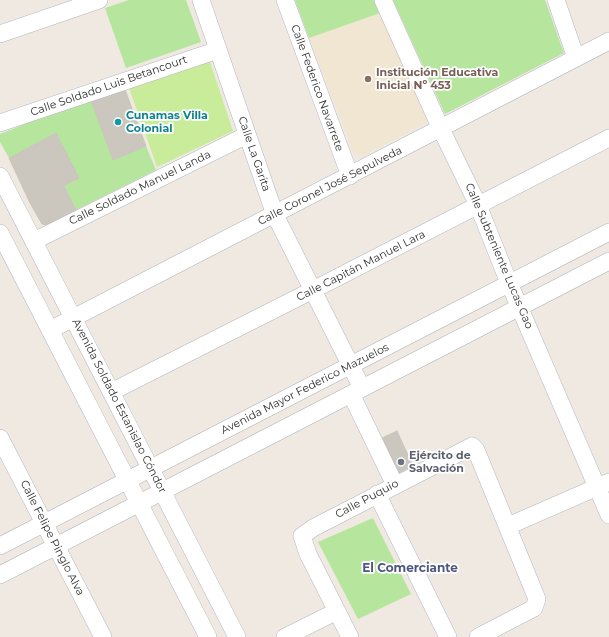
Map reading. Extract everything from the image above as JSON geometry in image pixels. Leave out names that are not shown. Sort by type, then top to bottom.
[{"type":"street","points":[[0,34],[98,0]]},
{"type":"street","name":"Calle La Garita","points":[[201,0],[275,215],[351,365],[357,391],[395,485]]},
{"type":"street","name":"Calle Federico Navarrete","points":[[285,0],[350,176]]},
{"type":"street","name":"Calle Subteniente Lucas Gao","points":[[383,0],[441,129],[478,205],[509,283],[603,485],[609,515]]},
{"type":"street","points":[[556,0],[576,58]]},
{"type":"street","name":"Calle Coronel José Sepulveda","points":[[50,330],[609,41]]},
{"type":"street","name":"Calle Soldado Luis Betancourt","points":[[0,123],[218,50]]},
{"type":"street","name":"Calle Soldado Manuel Landa","points":[[34,241],[247,135]]},
{"type":"street","name":"Calle Capitán Manuel Lara","points":[[111,392],[609,138]]},
{"type":"street","name":"Avenida Soldado Estanislao Cóndor","points":[[0,176],[237,637]]},
{"type":"street","name":"Avenida Mayor Federico Mazuelos","points":[[0,546],[609,232]]},
{"type":"street","points":[[0,233],[208,637]]},
{"type":"street","points":[[0,575],[609,261]]},
{"type":"street","name":"Calle Felipe Pinglo Alva","points":[[1,441],[56,546],[99,636]]},
{"type":"street","name":"Calle Puquio","points":[[337,611],[302,536],[313,528],[377,494],[472,446],[476,450],[508,526]]},
{"type":"street","points":[[478,637],[529,611],[536,605],[536,594],[508,526],[603,485]]},
{"type":"street","points":[[377,494],[448,637]]},
{"type":"street","points":[[285,637],[337,611],[350,637]]},
{"type":"shaded area","name":"Institución Educativa Inicial Nº 453","points":[[380,13],[429,121],[363,156],[354,153],[309,38]]},
{"type":"green space","points":[[129,0],[186,0],[201,42],[126,68],[105,8]]},
{"type":"green space","points":[[295,0],[374,0],[380,13],[309,38]]},
{"type":"green space","points":[[393,0],[545,0],[564,53],[445,114]]},
{"type":"green space","points":[[209,59],[233,131],[157,167],[128,85]]},
{"type":"green space","points":[[90,98],[113,159],[146,146],[156,170],[76,210],[64,186],[79,178],[56,133],[9,158],[0,142],[0,134]]},
{"type":"green space","points":[[373,518],[411,594],[358,619],[318,542]]},
{"type":"building","name":"Cunamas Villa Colonial","points":[[124,87],[146,146],[113,160],[90,98]]},
{"type":"building","points":[[56,133],[79,178],[30,203],[9,158]]},
{"type":"building","points":[[64,186],[76,210],[47,225],[42,224],[30,203]]},
{"type":"building","points":[[397,431],[413,466],[396,474],[380,439]]},
{"type":"place","name":"Institución Educativa Inicial Nº 453","points":[[368,79]]},
{"type":"place","name":"Cunamas Villa Colonial","points":[[118,122]]},
{"type":"place","name":"Ejército de Salvación","points":[[401,462]]},
{"type":"district","name":"El Comerciante","points":[[410,568]]}]
